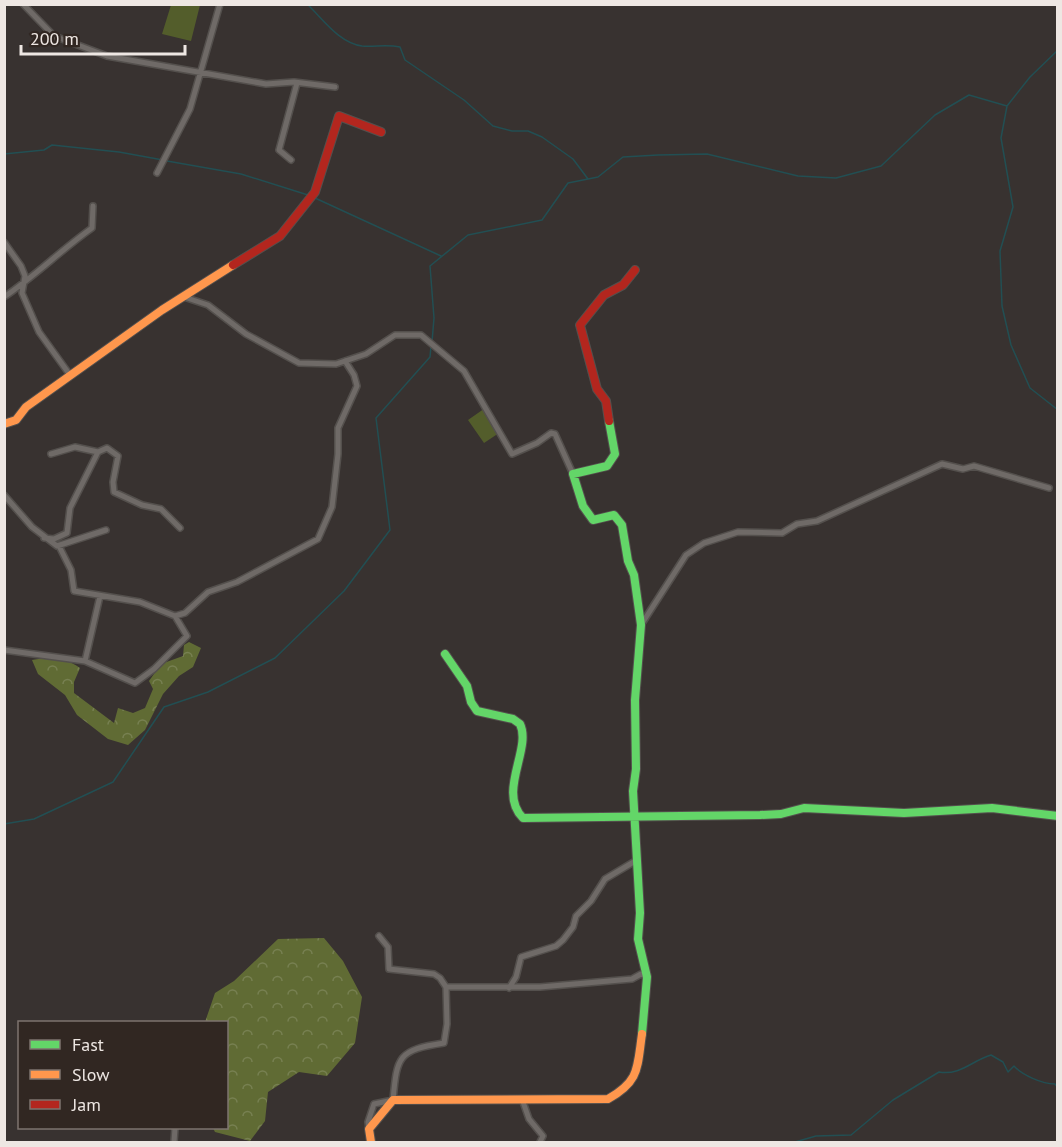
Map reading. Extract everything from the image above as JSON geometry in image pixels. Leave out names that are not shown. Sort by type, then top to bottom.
[{"type":"street","points":[[23,4],[54,36],[87,50],[127,60],[199,70],[266,84],[297,83],[335,87]]},
{"type":"street","points":[[157,173],[182,127],[220,4]]},
{"type":"street","points":[[291,160],[279,150],[297,83]]},
{"type":"street","points":[[4,424],[16,420],[26,407],[184,297],[280,236],[313,196],[339,117],[381,132]]},
{"type":"street","points":[[4,297],[22,282],[34,276],[64,247],[92,228],[93,206]]},
{"type":"street","points":[[4,242],[21,266],[25,276],[22,282],[22,293],[39,332],[70,375]]},
{"type":"street","points":[[573,474],[607,466],[615,454],[606,401],[597,389],[580,325],[604,295],[623,285],[635,270]]},
{"type":"street","points":[[184,297],[208,305],[246,333],[299,363],[336,364],[366,354],[396,335],[421,335],[464,371],[512,454],[537,443],[551,433],[555,434],[573,474],[583,506],[593,520],[614,515],[622,525],[628,561],[634,575],[641,625],[635,700],[633,791],[640,913],[637,926],[640,956],[646,977],[644,1019],[633,1079],[623,1090],[608,1099],[393,1100]]},
{"type":"street","points":[[4,495],[43,537],[59,546],[71,570],[74,591],[140,602],[175,616],[186,613],[208,592],[237,582],[318,539],[332,507],[338,454],[338,428],[357,386],[354,375],[345,361]]},
{"type":"street","points":[[51,454],[75,447],[98,452],[107,448],[118,456],[113,482],[114,492],[142,505],[161,509],[180,528]]},
{"type":"street","points":[[43,537],[54,539],[67,533],[70,508],[98,452]]},
{"type":"street","points":[[641,625],[686,555],[704,543],[738,532],[782,533],[797,524],[817,521],[942,464],[963,469],[974,466],[1049,488]]},
{"type":"street","points":[[59,546],[106,530]]},
{"type":"street","points":[[85,661],[100,596]]},
{"type":"street","points":[[4,650],[85,661],[135,683],[154,669],[187,636],[175,616]]},
{"type":"street","points":[[445,654],[468,686],[471,702],[477,711],[512,717],[524,732],[513,782],[516,813],[523,818],[781,814],[804,808],[904,813],[992,808],[1058,816]]},
{"type":"street","points":[[509,988],[516,977],[521,957],[556,946],[573,927],[576,915],[591,901],[605,879],[637,860]]},
{"type":"street","points":[[372,1143],[369,1129],[393,1100],[396,1069],[403,1055],[423,1046],[444,1043],[447,1024],[446,987],[440,978],[434,974],[389,969],[388,947],[379,936]]},
{"type":"street","points":[[446,987],[509,988],[632,979],[641,974],[646,977]]},
{"type":"street","points":[[522,1099],[529,1119],[543,1136],[540,1143]]},
{"type":"green space","points":[[171,5],[200,5],[191,41],[162,34]]},
{"type":"green space","points":[[488,406],[502,431],[484,443],[468,420]]},
{"type":"green space","points":[[189,642],[201,648],[193,667],[179,676],[163,694],[145,730],[128,745],[108,739],[77,715],[65,695],[38,674],[32,660],[57,659],[80,668],[74,682],[74,693],[114,723],[118,708],[133,713],[145,708],[153,689],[149,681],[161,664],[183,656],[184,645]]},
{"type":"green space","points":[[324,938],[343,961],[362,997],[355,1043],[327,1076],[299,1072],[268,1092],[265,1121],[250,1141],[215,1132],[214,1129],[228,1129],[228,1021],[205,1021],[215,993],[234,981],[278,939]]},
{"type":"waterway","points":[[307,4],[339,35],[354,44],[400,47],[405,60],[464,100],[493,126],[512,131],[528,131],[542,137],[573,159],[588,179]]},
{"type":"waterway","points":[[1058,50],[1030,77],[1007,106],[1001,138],[1013,207],[1000,251],[1002,306],[1011,345],[1030,388],[1058,410]]},
{"type":"waterway","points":[[432,342],[434,318],[430,266],[468,235],[542,220],[568,183],[598,177],[623,157],[707,154],[798,176],[836,178],[881,166],[935,115],[969,95],[1007,106]]},
{"type":"waterway","points":[[4,154],[44,150],[52,145],[119,152],[163,160]]},
{"type":"waterway","points":[[167,161],[241,174],[308,195]]},
{"type":"waterway","points":[[315,198],[441,256]]},
{"type":"waterway","points":[[4,824],[34,819],[113,782],[164,707],[208,692],[275,658],[344,591],[390,530],[376,418],[430,357],[431,346]]},
{"type":"waterway","points":[[795,1142],[816,1136],[851,1135],[893,1100],[939,1072],[960,1070],[991,1055],[1003,1062],[1008,1072],[1014,1066],[1027,1076],[1055,1084],[1058,1088]]},
{"type":"traffic: fast","points":[[609,421],[615,454],[607,466],[573,474],[583,506],[593,520],[614,515],[622,525],[628,561],[634,575],[641,625],[635,700],[636,769],[633,791],[640,913],[638,939],[647,977],[642,1034]]},
{"type":"traffic: fast","points":[[445,654],[467,686],[471,702],[477,711],[513,719],[520,724],[523,734],[522,746],[513,796],[516,808],[523,818],[760,815],[781,814],[804,808],[904,813],[992,808],[1058,816]]},
{"type":"traffic: slow","points":[[4,424],[16,420],[26,407],[162,310],[233,265]]},
{"type":"traffic: slow","points":[[371,1142],[369,1129],[393,1100],[608,1099],[632,1079],[637,1065],[642,1034]]},
{"type":"traffic: jam","points":[[233,265],[280,236],[315,192],[339,116],[381,132]]},
{"type":"traffic: jam","points":[[609,421],[606,401],[597,389],[580,325],[604,295],[623,285],[635,270]]}]
